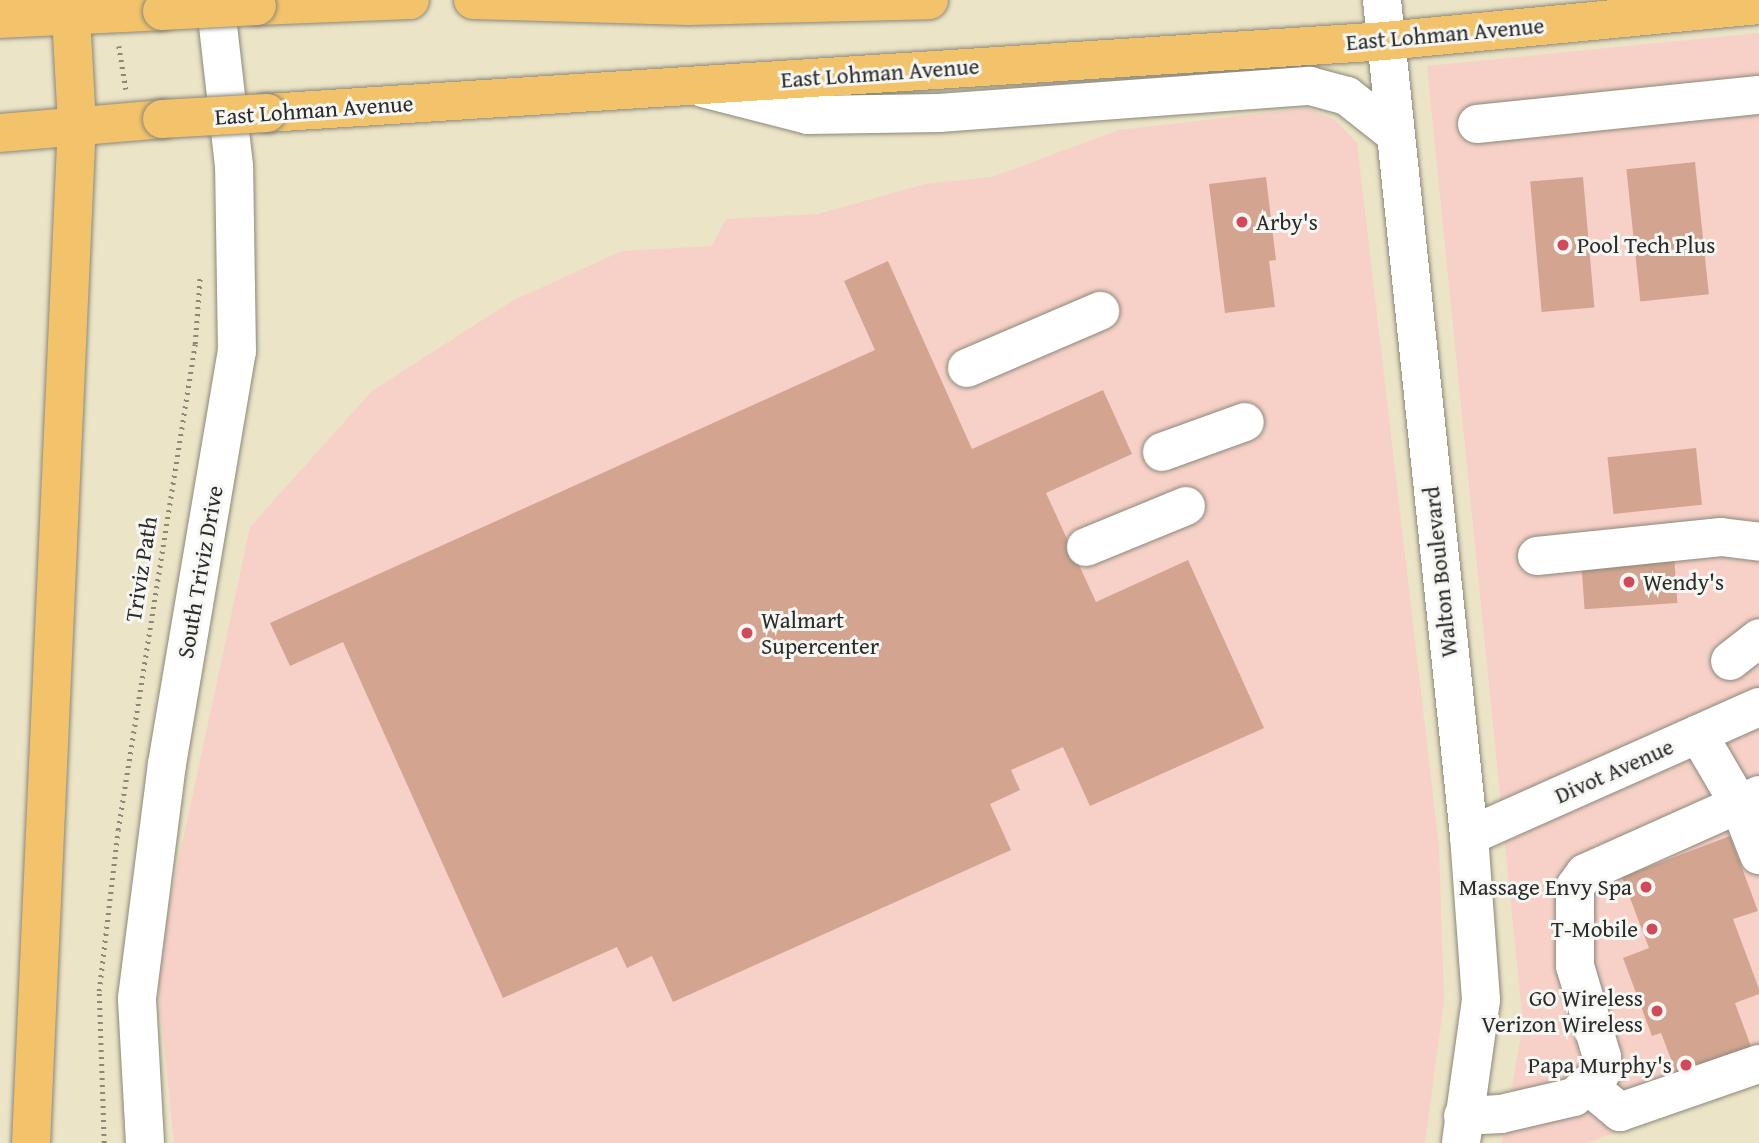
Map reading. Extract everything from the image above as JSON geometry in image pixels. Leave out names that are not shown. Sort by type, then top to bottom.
[{"type":"main road","points":[[0,19],[71,6],[162,11],[410,0]]},
{"type":"main road","points":[[473,0],[689,6],[929,0]]},
{"type":"main road","name":"East Lohman Avenue","points":[[0,133],[76,124],[1385,41],[1759,5]]},
{"type":"main road","points":[[31,1143],[76,124],[71,6]]},
{"type":"street","name":"South Triviz Drive","points":[[145,1143],[136,998],[167,764],[237,352],[234,166],[215,0]]},
{"type":"street","name":"Walton Boulevard","points":[[1382,0],[1469,836],[1480,1000],[1462,1130]]},
{"type":"street","points":[[695,85],[808,115],[967,111],[1310,86],[1347,96],[1395,134]]},
{"type":"street","points":[[1477,124],[1758,105]]},
{"type":"street","points":[[967,368],[1100,311]]},
{"type":"street","points":[[1162,452],[1245,422]]},
{"type":"street","points":[[1086,547],[1186,506]]},
{"type":"street","points":[[1537,556],[1721,537],[1759,542]]},
{"type":"street","points":[[1730,661],[1759,638]]},
{"type":"street","name":"Divot Avenue","points":[[1469,836],[1759,707]]},
{"type":"street","points":[[1698,734],[1749,800],[1759,855]]},
{"type":"street","points":[[1462,1130],[1502,1114],[1574,1097],[1590,1087],[1601,1073],[1602,1057],[1575,966],[1574,887],[1585,873],[1749,800]]},
{"type":"street","points":[[1590,1087],[1620,1112],[1759,1064]]},
{"type":"path","points":[[119,45],[126,90]]},
{"type":"path","name":"Triviz Path","points":[[104,1143],[100,977],[118,830],[195,344],[200,272]]},
{"type":"shaded area","points":[[1759,33],[1759,1079],[1587,1143],[1502,1143],[1523,1024],[1427,66]]},
{"type":"shaded area","points":[[1308,108],[1335,120],[1357,143],[1439,847],[1444,1001],[1425,1143],[174,1143],[156,966],[250,527],[372,391],[512,301],[622,251],[712,246],[726,219],[818,214],[925,184],[992,177],[1119,130]]},
{"type":"building","points":[[1695,162],[1709,294],[1640,301],[1626,169]]},
{"type":"building","name":"Arby's","points":[[1266,177],[1276,260],[1269,261],[1275,307],[1225,313],[1209,184]]},
{"type":"building","name":"Pool Tech Plus","points":[[1583,177],[1594,308],[1542,312],[1530,182]]},
{"type":"building","name":"Walmart Supercenter","points":[[888,261],[972,449],[1103,390],[1132,454],[1046,493],[1096,602],[1188,560],[1264,728],[1090,806],[1063,747],[1011,770],[1020,790],[990,804],[1011,850],[673,1002],[652,956],[627,968],[617,947],[503,998],[343,642],[290,666],[270,623],[875,350],[844,281]]},
{"type":"building","points":[[1696,448],[1702,505],[1613,514],[1607,457]]},
{"type":"building","name":"Wendy's","points":[[1674,555],[1677,603],[1585,609],[1581,561]]},
{"type":"building","points":[[1730,836],[1758,911],[1733,919],[1759,989],[1759,994],[1735,1003],[1753,1052],[1679,1080],[1661,1033],[1652,1036],[1623,958],[1649,948],[1622,877]]},
{"type":"place","name":"Arby's","points":[[1242,222]]},
{"type":"place","name":"Pool Tech Plus","points":[[1563,245]]},
{"type":"place","name":"Wendy's","points":[[1629,582]]},
{"type":"place","name":"Walmart Supercenter","points":[[747,633]]},
{"type":"place","name":"Massage Envy Spa","points":[[1646,887]]},
{"type":"place","name":"T-Mobile","points":[[1652,929]]},
{"type":"place","name":"GO Wireless Verizon Wireless","points":[[1657,1011]]},
{"type":"place","name":"Papa Murphy's","points":[[1686,1065]]}]
